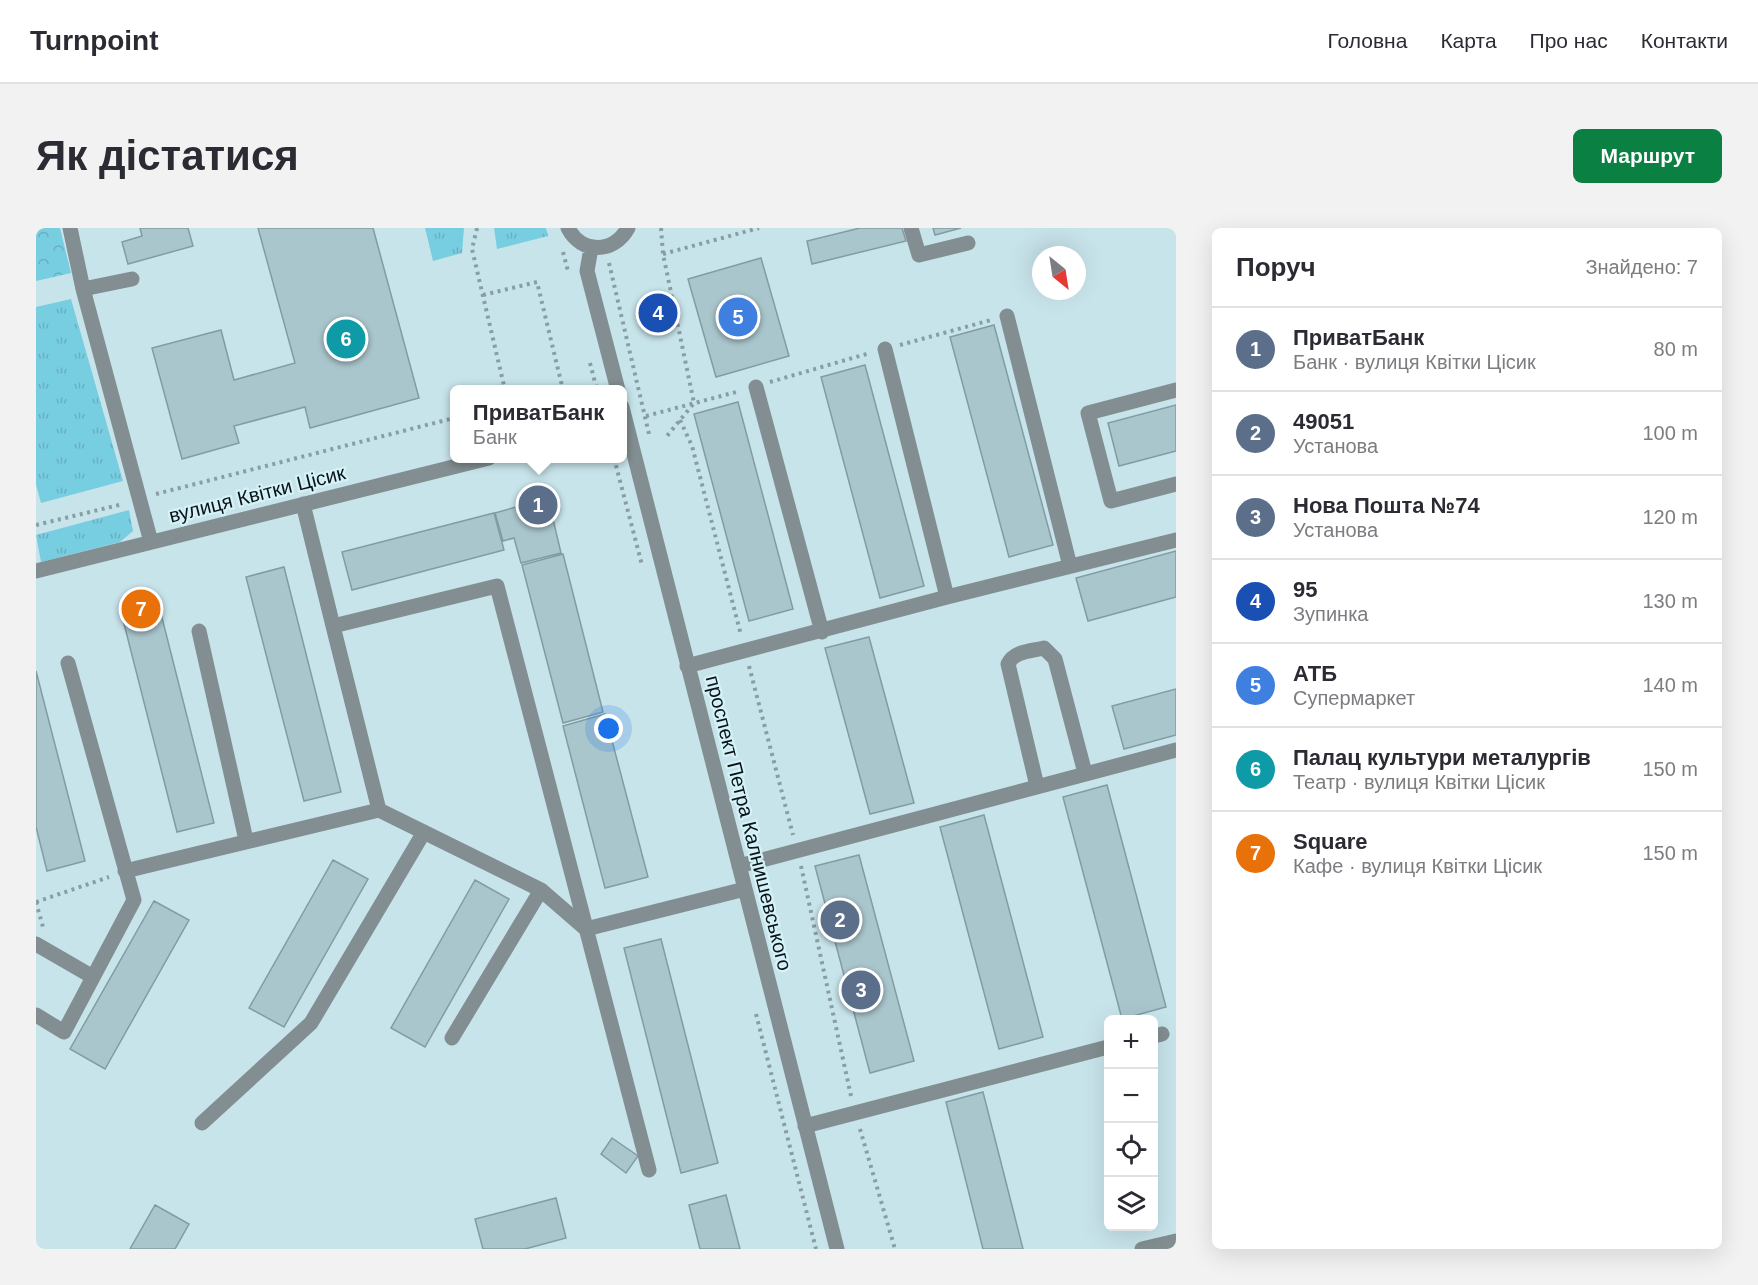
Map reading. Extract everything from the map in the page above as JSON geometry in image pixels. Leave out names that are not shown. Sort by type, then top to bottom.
[{"type":"street","points":[[70,228],[83,289],[151,542]]},
{"type":"street","points":[[568,228],[574,238],[591,248],[612,245],[628,228]]},
{"type":"street","points":[[912,228],[919,255],[968,243]]},
{"type":"street","points":[[591,248],[587,272],[617,385]]},
{"type":"street","points":[[83,289],[132,279]]},
{"type":"street","points":[[1006,316],[1070,566]]},
{"type":"street","points":[[885,349],[947,597]]},
{"type":"street","points":[[756,387],[822,632]]},
{"type":"street","points":[[1176,390],[1088,413],[1111,501],[1176,484]]},
{"type":"street","name":"проспект Петра Калнишевського","points":[[627,435],[837,1249]]},
{"type":"street","name":"вулиця Квітки Цісик","points":[[36,571],[472,463]]},
{"type":"street","points":[[303,504],[379,810]]},
{"type":"street","points":[[687,666],[947,597],[1176,540]]},
{"type":"street","points":[[333,626],[497,586],[649,1170]]},
{"type":"street","points":[[199,631],[246,840]]},
{"type":"street","points":[[1037,786],[1008,664],[1011,657],[1017,654],[1044,648],[1055,659],[1085,773]]},
{"type":"street","points":[[36,1015],[64,1032],[134,900],[68,663]]},
{"type":"street","points":[[739,866],[1176,750]]},
{"type":"street","points":[[125,871],[246,840],[379,810],[541,890],[586,929]]},
{"type":"street","points":[[202,1124],[311,1023],[424,832]]},
{"type":"street","points":[[586,929],[745,889]]},
{"type":"street","points":[[452,1038],[541,890]]},
{"type":"street","points":[[36,944],[93,977]]},
{"type":"street","points":[[805,1126],[1104,1048]]},
{"type":"street","points":[[1142,1249],[1176,1241]]},
{"type":"path","points":[[477,228],[472,249],[504,385]]},
{"type":"path","points":[[661,228],[663,254],[694,403]]},
{"type":"path","points":[[663,254],[759,228]]},
{"type":"path","points":[[483,295],[537,282],[562,385]]},
{"type":"path","points":[[646,416],[1006,316]]},
{"type":"path","points":[[667,436],[694,403]]},
{"type":"path","points":[[156,494],[450,419]]},
{"type":"path","points":[[36,525],[140,500]]},
{"type":"path","points":[[36,902],[125,871]]},
{"type":"green space","points":[[36,228],[60,228],[71,273],[36,281]]},
{"type":"green space","points":[[425,228],[464,228],[462,253],[433,261]]},
{"type":"green space","points":[[494,228],[546,228],[548,236],[497,249]]},
{"type":"green space","points":[[71,299],[123,481],[41,503],[36,485],[36,307]]},
{"type":"green space","points":[[129,510],[133,531],[120,542],[41,562],[36,535]]},
{"type":"building","points":[[140,228],[188,228],[193,246],[128,264],[122,242],[142,236]]},
{"type":"building","points":[[258,228],[373,228],[419,398],[310,428],[305,407],[234,426],[239,443],[182,459],[152,348],[221,330],[234,380],[295,363]]},
{"type":"building","points":[[860,228],[902,228],[906,241],[812,264],[807,241]]},
{"type":"building","points":[[933,228],[961,228],[935,235]]},
{"type":"building","points":[[761,258],[789,356],[716,377],[688,279]]},
{"type":"building","points":[[994,325],[1053,545],[1009,557],[950,337]]},
{"type":"building","points":[[865,365],[924,586],[880,598],[821,377]]},
{"type":"building","points":[[738,402],[793,609],[749,621],[694,414]]},
{"type":"building","points":[[1176,405],[1176,451],[1119,466],[1108,423]]},
{"type":"building","points":[[548,498],[561,553],[521,563],[514,538],[503,541],[495,513]]},
{"type":"building","points":[[494,513],[504,550],[352,590],[342,552]]},
{"type":"building","points":[[1176,551],[1176,597],[1088,621],[1076,578]]},
{"type":"building","points":[[563,554],[603,712],[563,723],[522,565]]},
{"type":"building","points":[[284,567],[341,792],[304,801],[246,577]]},
{"type":"building","points":[[157,598],[214,823],[177,832],[120,608]]},
{"type":"building","points":[[869,637],[914,803],[870,814],[825,648]]},
{"type":"building","points":[[36,671],[85,861],[47,871],[36,827]]},
{"type":"building","points":[[1176,689],[1176,735],[1124,749],[1112,706]]},
{"type":"building","points":[[605,714],[648,877],[605,888],[563,726]]},
{"type":"building","points":[[1107,785],[1166,1007],[1137,1015],[1121,1015],[1063,797]]},
{"type":"building","points":[[984,815],[1043,1037],[999,1049],[940,827]]},
{"type":"building","points":[[859,855],[914,1061],[870,1073],[815,866]]},
{"type":"building","points":[[333,860],[368,879],[284,1027],[249,1008]]},
{"type":"building","points":[[475,880],[509,899],[425,1047],[391,1028]]},
{"type":"building","points":[[154,901],[189,920],[105,1069],[70,1049]]},
{"type":"building","points":[[661,939],[718,1163],[681,1173],[624,948]]},
{"type":"building","points":[[983,1092],[1023,1249],[983,1249],[946,1102]]},
{"type":"building","points":[[612,1138],[638,1156],[626,1173],[601,1154]]},
{"type":"building","points":[[726,1195],[740,1249],[700,1249],[689,1205]]},
{"type":"building","points":[[556,1198],[566,1238],[525,1249],[483,1249],[475,1219]]},
{"type":"building","points":[[155,1205],[189,1224],[175,1249],[130,1249]]},
{"type":"place","name":"95","points":[[658,313]]},
{"type":"place","name":"АТБ","points":[[738,317]]},
{"type":"place","name":"Палац культури металургів","points":[[346,339]]},
{"type":"place","name":"ПриватБанк","points":[[538,505]]},
{"type":"place","name":"Square","points":[[141,609]]},
{"type":"place","name":"49051","points":[[840,920]]},
{"type":"place","name":"Нова Пошта №74","points":[[861,990]]}]
